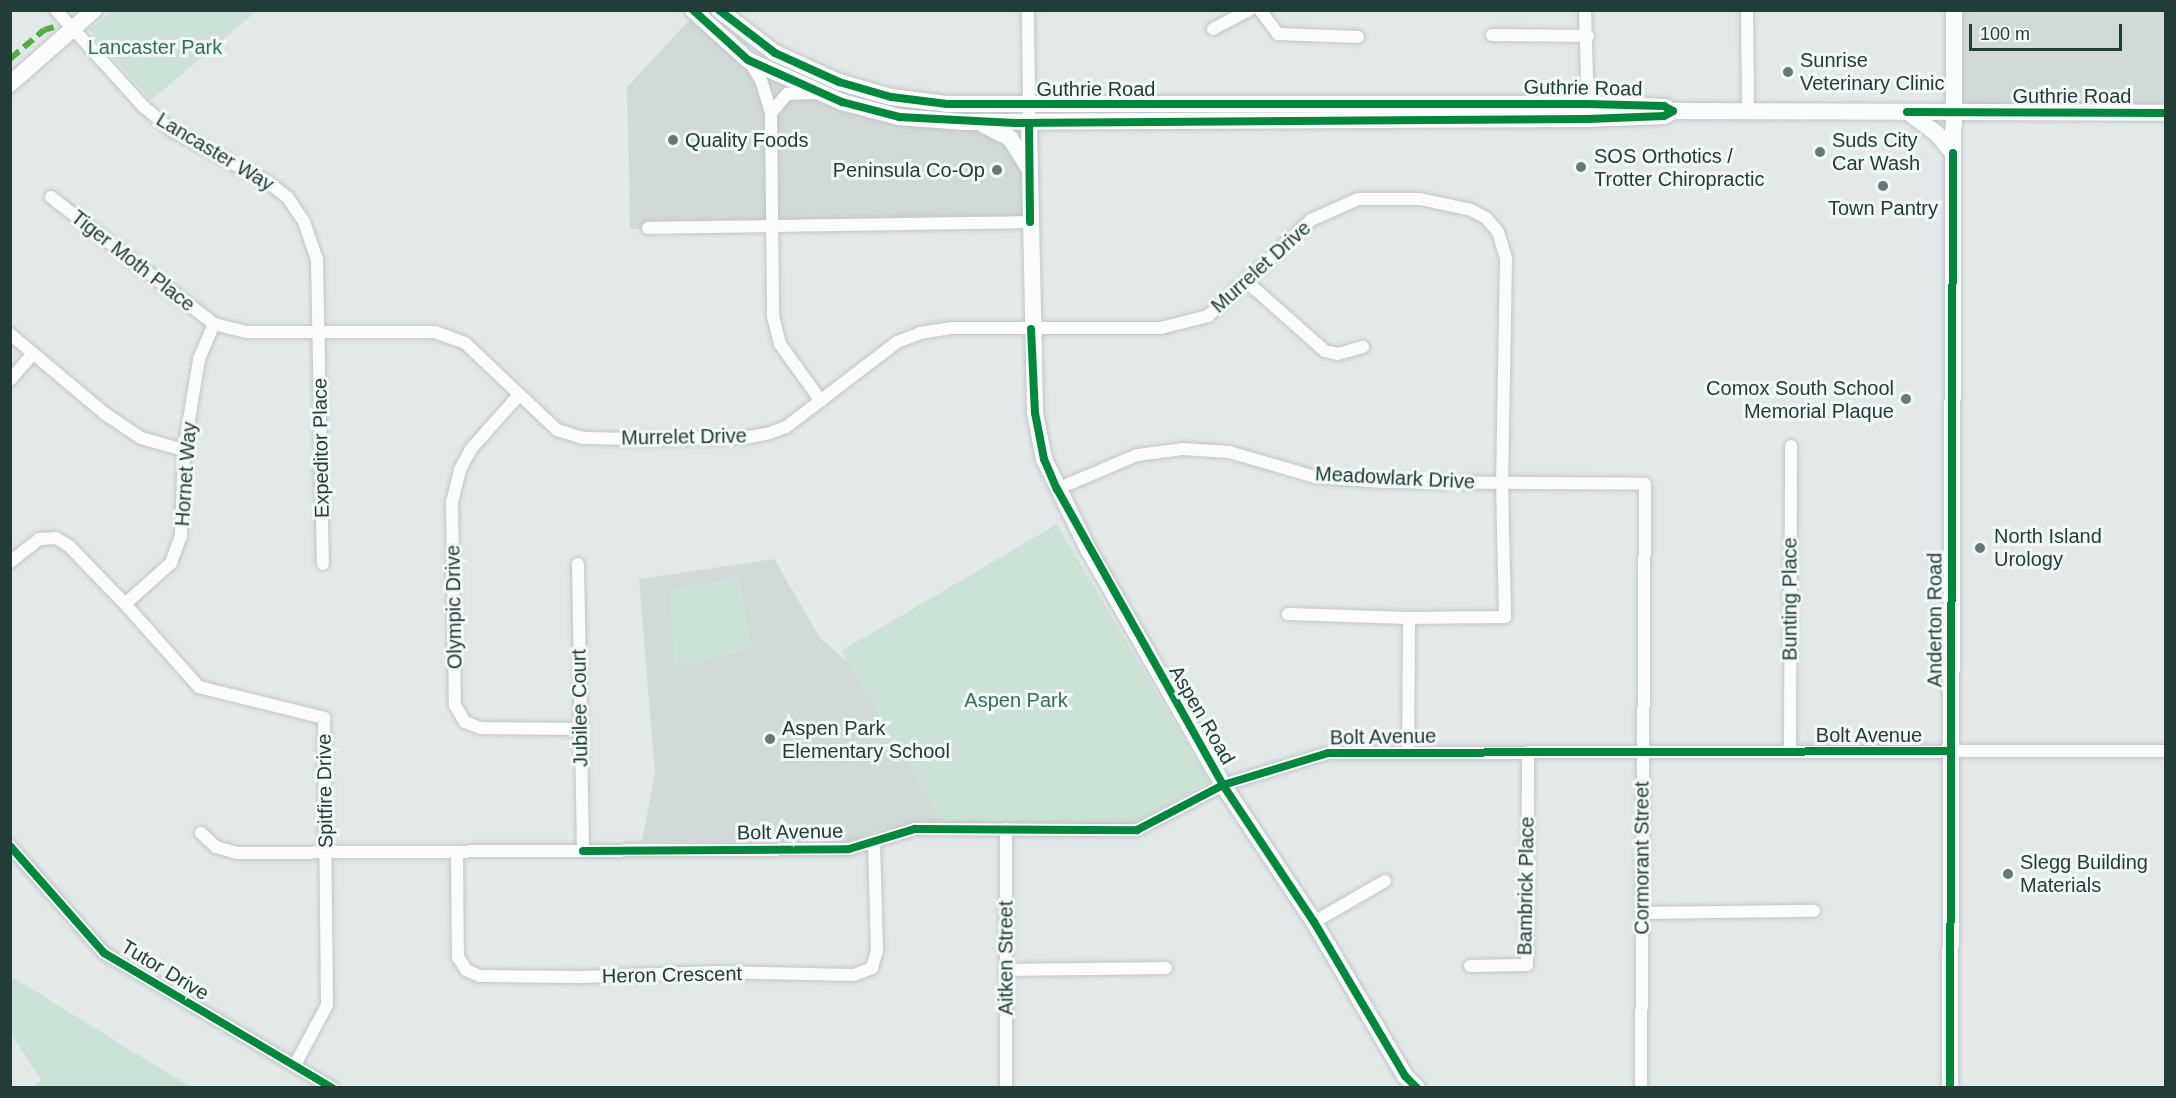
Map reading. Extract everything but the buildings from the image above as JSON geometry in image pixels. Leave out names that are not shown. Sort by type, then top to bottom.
[{"type":"main road","points":[[10,84],[94,10]]},
{"type":"main road","name":"Guthrie Road","points":[[693,10],[748,60],[821,93],[899,117],[1029,123],[1588,111]]},
{"type":"main road","name":"Guthrie Road","points":[[719,10],[775,53],[839,82],[891,97],[936,103],[1588,111],[1664,116],[1673,111],[2166,112]]},
{"type":"main road","name":"Anderton Road","points":[[1950,1088],[1954,10]]},
{"type":"main road","points":[[1907,112],[1937,134],[1953,153]]},
{"type":"main road","points":[[978,122],[1010,138],[1030,172]]},
{"type":"main road","name":"Aspen Road","points":[[1029,123],[1031,329],[1035,413],[1044,459],[1057,489],[1223,785],[1314,922],[1405,1076],[1417,1088]]},
{"type":"street","name":"Lancaster Way","points":[[56,10],[144,107],[171,130],[269,183],[288,198],[304,222],[317,259],[319,332]]},
{"type":"street","name":"Aspen Road","points":[[1028,10],[1029,123]]},
{"type":"street","points":[[1213,29],[1249,10]]},
{"type":"street","points":[[1260,10],[1278,34],[1358,37]]},
{"type":"street","points":[[1585,10],[1588,36],[1588,111]]},
{"type":"street","points":[[1747,10],[1748,111]]},
{"type":"street","points":[[1492,35],[1588,36]]},
{"type":"street","points":[[748,60],[761,80],[771,113],[773,316],[780,344],[821,401]]},
{"type":"street","points":[[771,113],[787,94],[821,93]]},
{"type":"street","name":"Tiger Moth Place","points":[[51,197],[214,324]]},
{"type":"street","name":"Murrelet Drive","points":[[214,324],[247,332],[435,332],[465,343],[557,429],[584,438],[745,438],[786,427],[897,342],[920,333],[951,328],[1161,328],[1208,316],[1311,220],[1358,199],[1420,199],[1454,205],[1486,218],[1498,232],[1506,258],[1502,483],[1505,616],[1409,618]]},
{"type":"street","points":[[648,228],[1030,222]]},
{"type":"street","points":[[1247,282],[1325,351],[1338,354],[1363,346]]},
{"type":"street","name":"Hornet Way","points":[[124,604],[171,563],[182,536],[184,450],[199,359],[214,324]]},
{"type":"street","name":"Expeditor Place","points":[[319,332],[323,564]]},
{"type":"street","points":[[10,334],[141,438],[184,450]]},
{"type":"street","points":[[10,380],[33,354]]},
{"type":"street","name":"Olympic Drive","points":[[519,395],[471,449],[460,470],[452,501],[455,705],[465,722],[481,728],[580,729]]},
{"type":"street","name":"Bunting Place","points":[[1790,752],[1791,447]]},
{"type":"street","name":"Meadowlark Drive","points":[[1057,489],[1137,455],[1183,449],[1229,452],[1315,477],[1502,483],[1641,481]]},
{"type":"street","name":"Cormorant Street","points":[[1641,481],[1643,752],[1641,1088]]},
{"type":"street","name":"Spitfire Drive","points":[[10,562],[39,539],[56,538],[69,546],[199,687],[324,718],[327,1005],[295,1065]]},
{"type":"street","name":"Jubilee Court","points":[[578,564],[583,851]]},
{"type":"street","points":[[1288,614],[1409,618],[1408,752]]},
{"type":"street","name":"Bolt Avenue","points":[[201,833],[216,847],[237,853],[849,849],[915,829],[1137,830],[1223,785],[1314,755],[1408,752],[2166,751]]},
{"type":"street","name":"Bambrick Place","points":[[1470,966],[1527,965],[1528,752]]},
{"type":"street","name":"Aitken Street","points":[[1006,829],[1006,1088]]},
{"type":"street","name":"Heron Crescent","points":[[457,852],[459,957],[466,970],[480,976],[581,977],[715,972],[854,975],[872,968],[877,950],[874,842]]},
{"type":"street","name":"Tutor Drive","points":[[10,846],[104,953],[332,1088]]},
{"type":"street","points":[[1314,922],[1385,881]]},
{"type":"street","points":[[1642,913],[1814,911]]},
{"type":"street","points":[[1005,970],[1166,968]]},
{"type":"shaded area","points":[[1954,11],[2165,11],[2165,112],[1954,112]]},
{"type":"shaded area","points":[[696,13],[748,60],[842,102],[978,122],[1023,154],[1030,222],[630,229],[627,87]]},
{"type":"shaded area","points":[[774,559],[820,638],[848,662],[945,825],[883,829],[847,842],[642,841],[655,774],[639,579]]},
{"type":"green space","name":"Lancaster Park","points":[[112,11],[257,11],[151,100],[89,30]]},
{"type":"green space","name":"Aspen Park","points":[[1057,524],[1209,781],[1132,826],[945,825],[841,651]]},
{"type":"green space","points":[[739,577],[752,648],[674,668],[670,590]]},
{"type":"green space","points":[[11,976],[192,1087],[34,1087],[41,1080],[11,1034]]},
{"type":"marked path","points":[[10,59],[44,30],[54,27]]},
{"type":"cycle path","points":[[693,10],[748,60],[842,102],[899,117],[1015,123],[1588,119],[1664,116],[1673,111],[1664,106],[1588,104],[947,104],[891,97],[839,82],[775,53],[719,10]]},
{"type":"cycle path","points":[[1907,112],[2166,113]]},
{"type":"cycle path","points":[[1029,123],[1030,222]]},
{"type":"cycle path","points":[[1950,1088],[1953,153]]},
{"type":"cycle path","points":[[1031,329],[1035,413],[1044,459],[1057,489],[1223,785],[1314,922],[1405,1076],[1417,1088]]},
{"type":"cycle path","points":[[583,851],[849,849],[915,829],[1137,830],[1223,785],[1328,753],[1951,751]]},
{"type":"cycle path","points":[[10,846],[104,953],[332,1088]]},
{"type":"place","name":"Sunrise Veterinary Clinic","points":[[1788,72]]},
{"type":"place","name":"Quality Foods","points":[[673,140]]},
{"type":"place","name":"Suds City Car Wash","points":[[1820,152]]},
{"type":"place","name":"SOS Orthotics / Trotter Chiropractic","points":[[1581,167]]},
{"type":"place","name":"Peninsula Co-Op","points":[[997,170]]},
{"type":"place","name":"Town Pantry","points":[[1883,186]]},
{"type":"place","name":"Comox South School Memorial Plaque","points":[[1906,399]]},
{"type":"place","name":"North Island Urology","points":[[1980,548]]},
{"type":"place","name":"Aspen Park Elementary School","points":[[770,739]]},
{"type":"place","name":"Slegg Building Materials","points":[[2008,874]]}]
